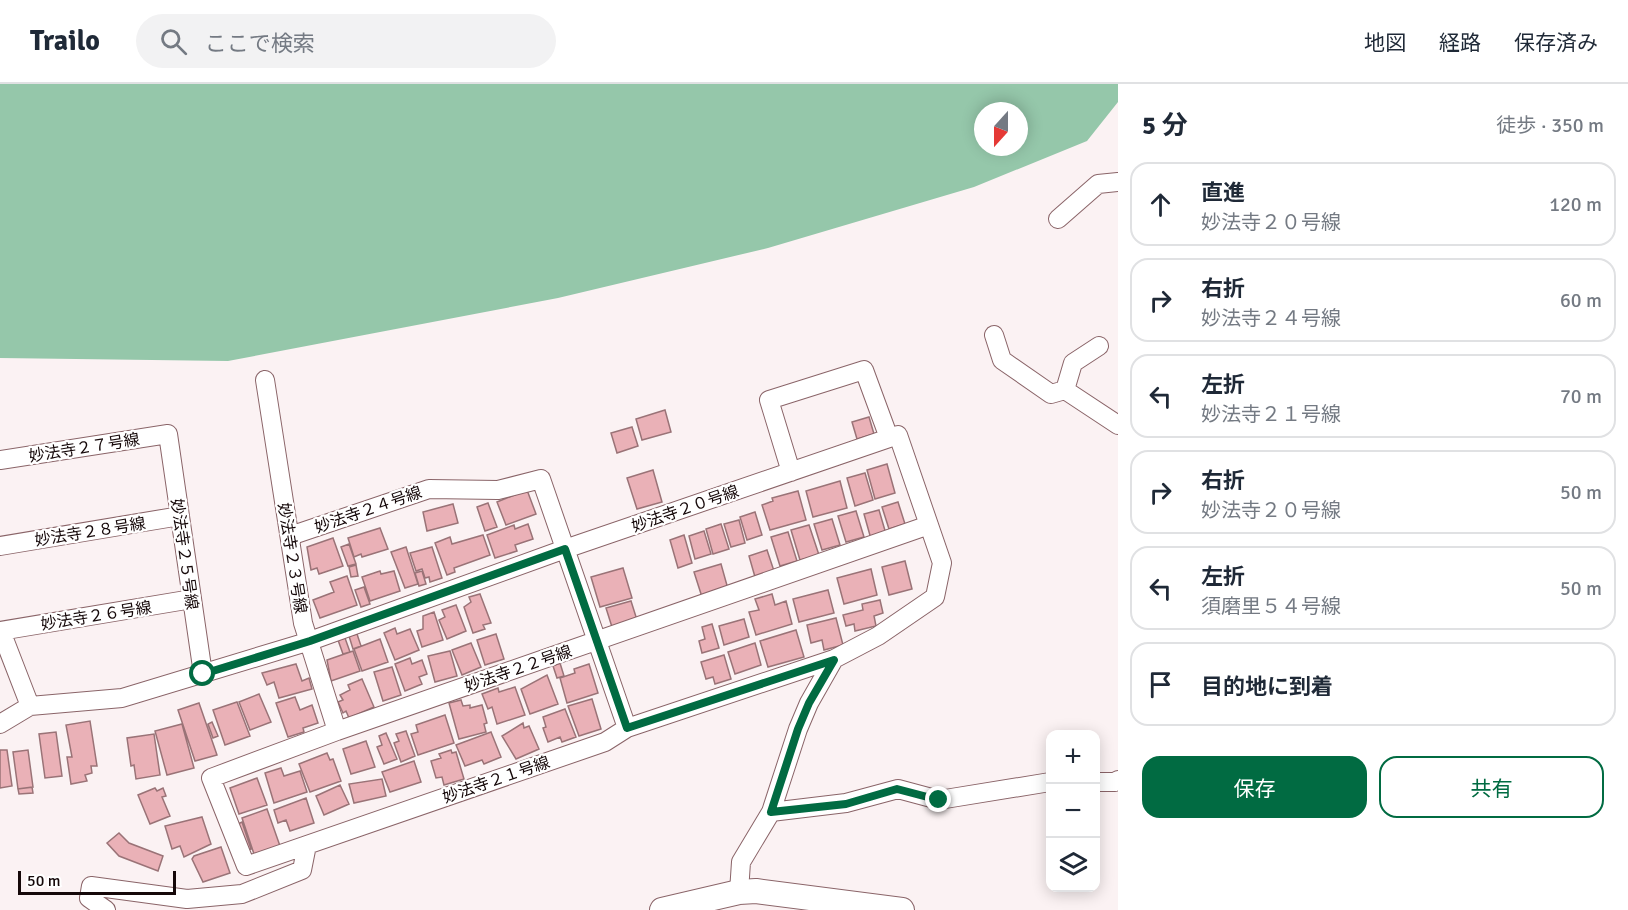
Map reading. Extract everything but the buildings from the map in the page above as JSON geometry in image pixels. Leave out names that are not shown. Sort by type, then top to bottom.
[{"type":"street","points":[[1058,219],[1098,184],[1118,182]]},
{"type":"street","points":[[994,335],[1002,360],[1051,394],[1065,390],[1118,425]]},
{"type":"street","points":[[1065,390],[1073,363],[1099,346]]},
{"type":"street","points":[[739,892],[741,862],[771,812],[798,729],[809,703],[834,660],[878,636],[935,597],[942,563],[898,435],[889,438],[864,370],[769,400],[791,472]]},
{"type":"street","name":"妙法寺２３号線","points":[[265,380],[303,623],[337,731]]},
{"type":"street","name":"妙法寺２７号線","points":[[0,460],[168,434]]},
{"type":"street","name":"妙法寺２５号線","points":[[168,434],[203,674]]},
{"type":"street","name":"妙法寺２０号線","points":[[30,706],[122,698],[310,641],[565,549],[889,438]]},
{"type":"street","name":"妙法寺２４号線","points":[[290,536],[429,489],[498,490],[541,479],[627,728]]},
{"type":"street","name":"妙法寺２８号線","points":[[0,546],[180,516]]},
{"type":"street","name":"妙法寺２２号線","points":[[210,778],[337,731],[928,525]]},
{"type":"street","name":"妙法寺２６号線","points":[[0,631],[192,599]]},
{"type":"street","points":[[0,631],[30,706],[0,724]]},
{"type":"street","name":"妙法寺２１号線","points":[[210,778],[246,866],[605,742],[627,728],[834,660]]},
{"type":"street","points":[[1100,782],[1118,780]]},
{"type":"street","points":[[771,812],[846,804],[897,789],[939,800],[1046,783]]},
{"type":"street","points":[[106,910],[89,898],[91,886],[187,899],[242,894],[302,870],[307,845]]},
{"type":"street","points":[[662,910],[739,892],[756,891],[902,910]]},
{"type":"green space","points":[[0,84],[1118,84],[1118,102],[1087,141],[974,187],[768,248],[558,298],[228,361],[0,358]]},
{"type":"route","points":[[203,674],[310,641],[565,549],[627,728],[834,660],[809,703],[798,729],[771,812],[846,804],[897,789],[939,800]]}]
